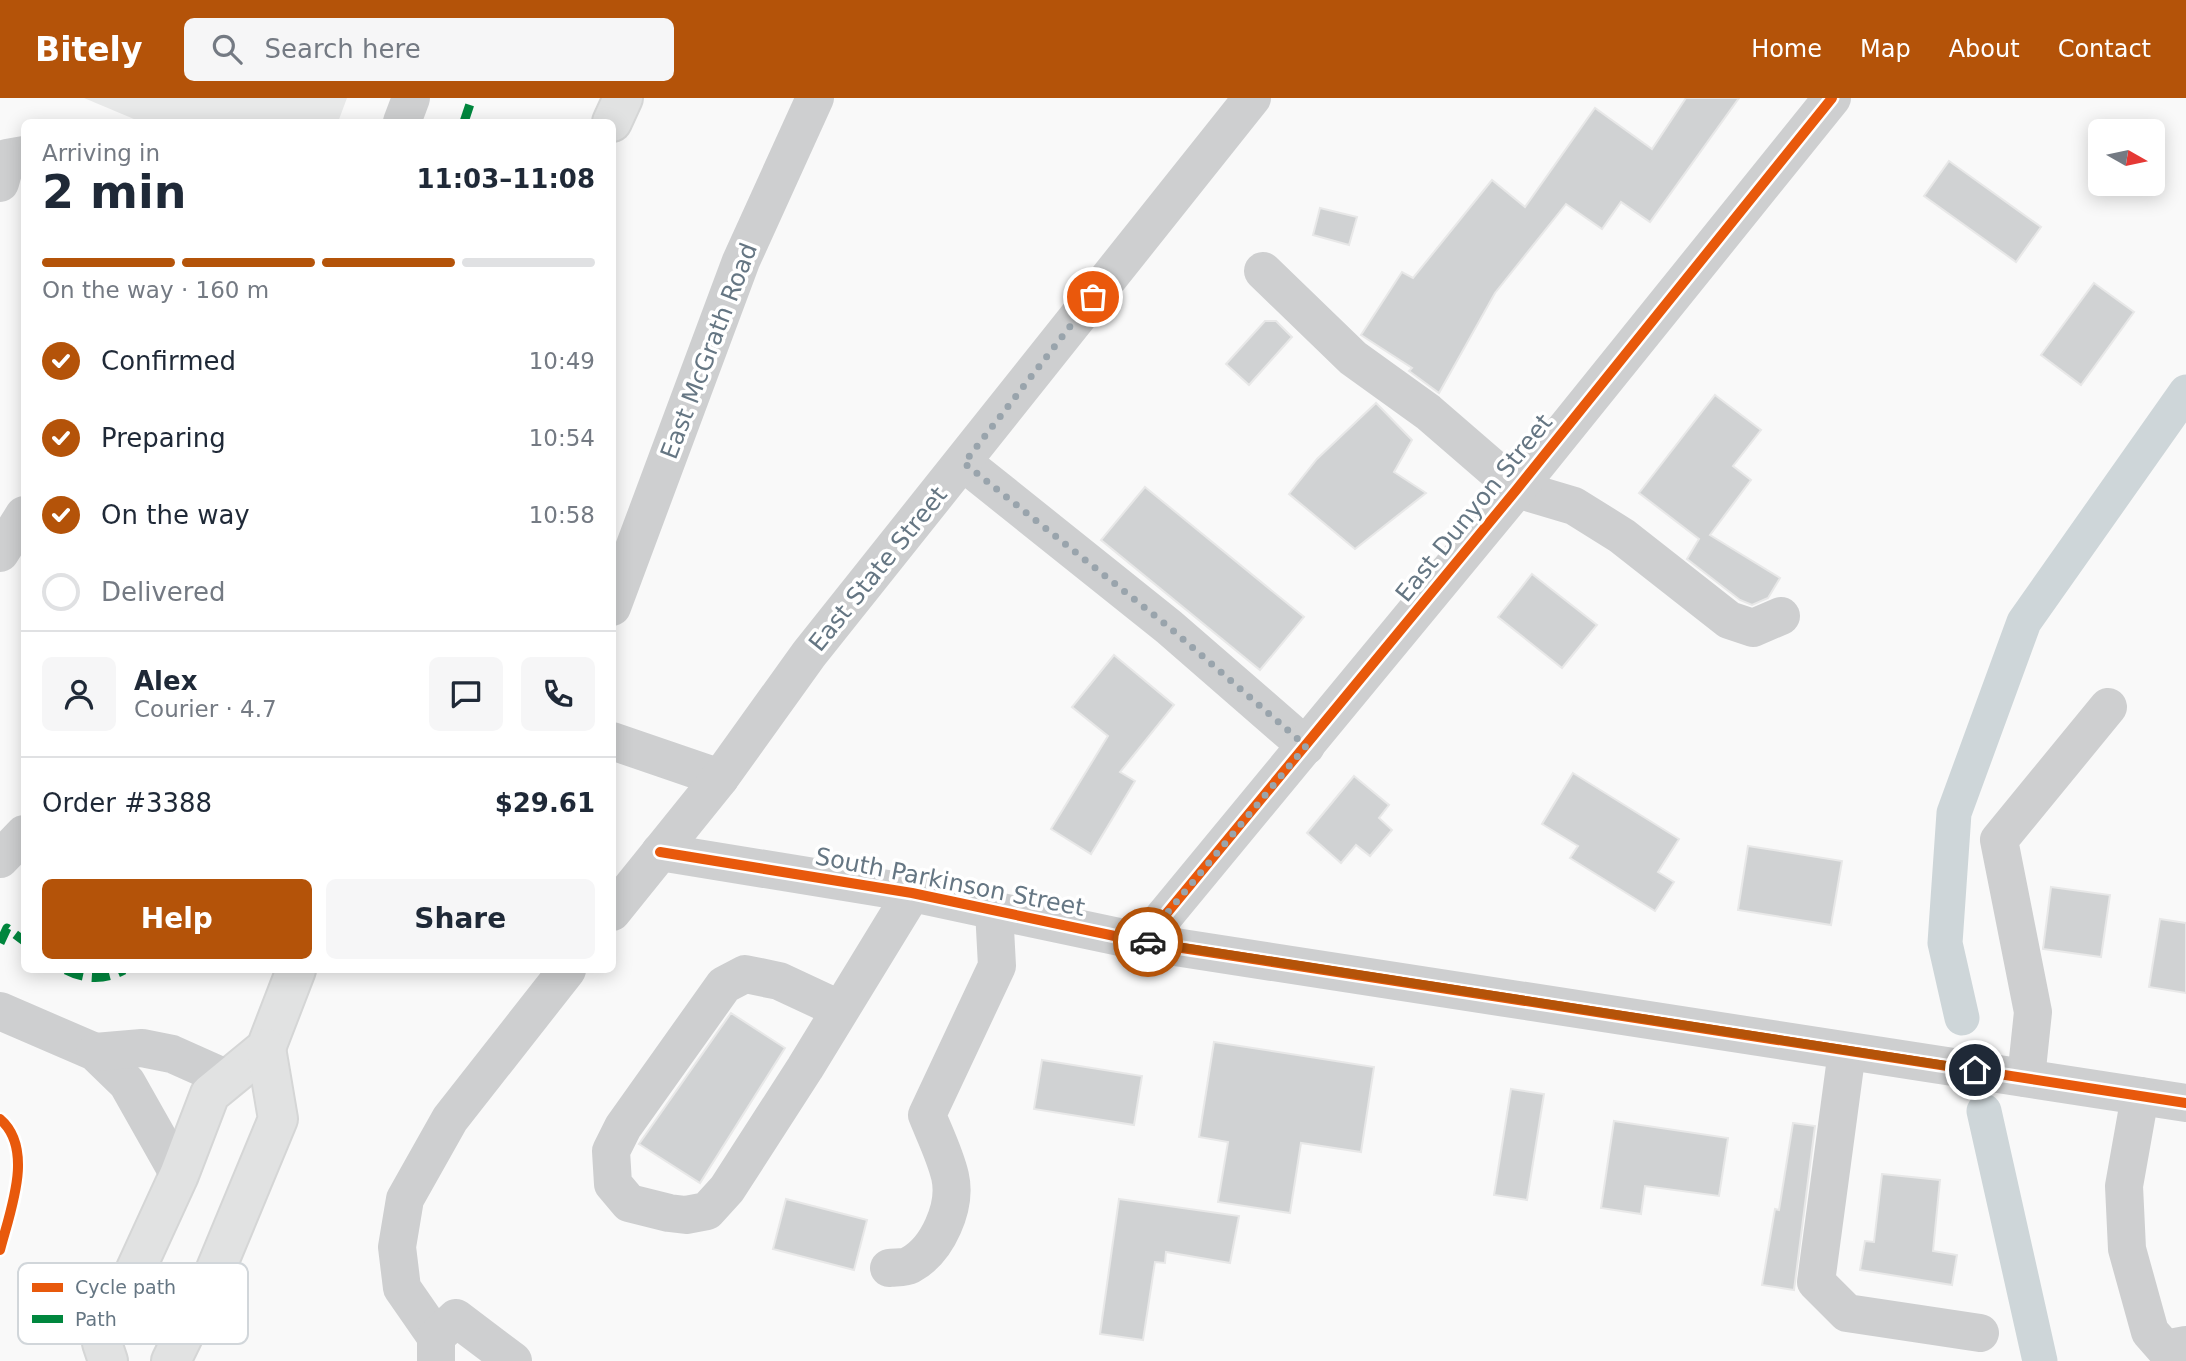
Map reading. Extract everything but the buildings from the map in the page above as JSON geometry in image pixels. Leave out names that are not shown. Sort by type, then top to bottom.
[{"type":"highway","points":[[613,119],[623,98]]},
{"type":"highway","points":[[139,1263],[179,1175],[210,1094],[266,1048],[295,973]]},
{"type":"highway","points":[[218,1263],[278,1119],[266,1048]]},
{"type":"highway","points":[[102,1344],[108,1361]]},
{"type":"highway","points":[[171,1361],[179,1344]]},
{"type":"street","points":[[403,119],[411,98]]},
{"type":"street","name":"East McGrath Road","points":[[616,596],[741,261],[815,98]]},
{"type":"street","name":"East State Street","points":[[616,907],[720,778],[809,654],[964,463],[1252,98]]},
{"type":"street","name":"East Dunyon Street","points":[[1143,942],[1517,489],[1832,98]]},
{"type":"street","points":[[0,183],[7,158],[21,156]]},
{"type":"street","points":[[1263,271],[1353,358],[1427,412],[1517,489],[1574,506],[1622,536],[1729,621],[1753,628],[1781,616]]},
{"type":"street","points":[[964,463],[1169,627],[1306,746]]},
{"type":"street","points":[[0,553],[21,520]]},
{"type":"street","points":[[2026,1079],[2033,1012],[1999,840],[2108,707]]},
{"type":"street","points":[[616,742],[720,778]]},
{"type":"street","points":[[0,859],[21,837]]},
{"type":"street","name":"South Parkinson Street","points":[[660,852],[912,893],[1143,942],[2186,1103]]},
{"type":"street","points":[[839,1009],[779,981],[745,974],[724,985],[623,1127],[611,1151],[612,1184],[629,1203],[686,1215],[707,1211],[727,1189],[912,893]]},
{"type":"street","points":[[889,1268],[908,1266],[926,1252],[940,1233],[951,1202],[951,1177],[927,1115],[997,966],[994,910]]},
{"type":"street","points":[[513,1361],[456,1318],[436,1349],[402,1288],[397,1247],[405,1199],[450,1119],[565,973]]},
{"type":"street","points":[[0,1011],[95,1052],[127,1083],[179,1175]]},
{"type":"street","points":[[95,1052],[142,1048],[162,1052],[228,1079]]},
{"type":"street","points":[[1847,1051],[1816,1282],[1847,1313],[1980,1333]]},
{"type":"street","points":[[2140,1096],[2124,1186],[2127,1249],[2150,1332],[2165,1349],[2186,1345]]},
{"type":"shaded area","points":[[84,98],[347,98],[339,119],[134,119]]},
{"type":"waterway","points":[[1962,1018],[1945,943],[1954,813],[2024,622],[2186,392]]},
{"type":"waterway","points":[[1984,1111],[2040,1361]]},
{"type":"marked path","points":[[465,119],[472,98]]},
{"type":"marked path","points":[[0,943],[7,928],[21,939]]},
{"type":"marked path","points":[[74,973],[95,978],[117,973]]},
{"type":"cycle path","points":[[1143,942],[1517,489],[1832,98]]},
{"type":"cycle path","points":[[660,852],[912,893],[1143,942],[2186,1103]]},
{"type":"cycle path","points":[[0,1119],[10,1132],[18,1163],[14,1199],[0,1250]]},
{"type":"way so far","points":[[1093,297],[964,463],[1169,627],[1306,746],[1143,942],[1148,942]]},
{"type":"route","points":[[1148,942],[1975,1070]]}]
